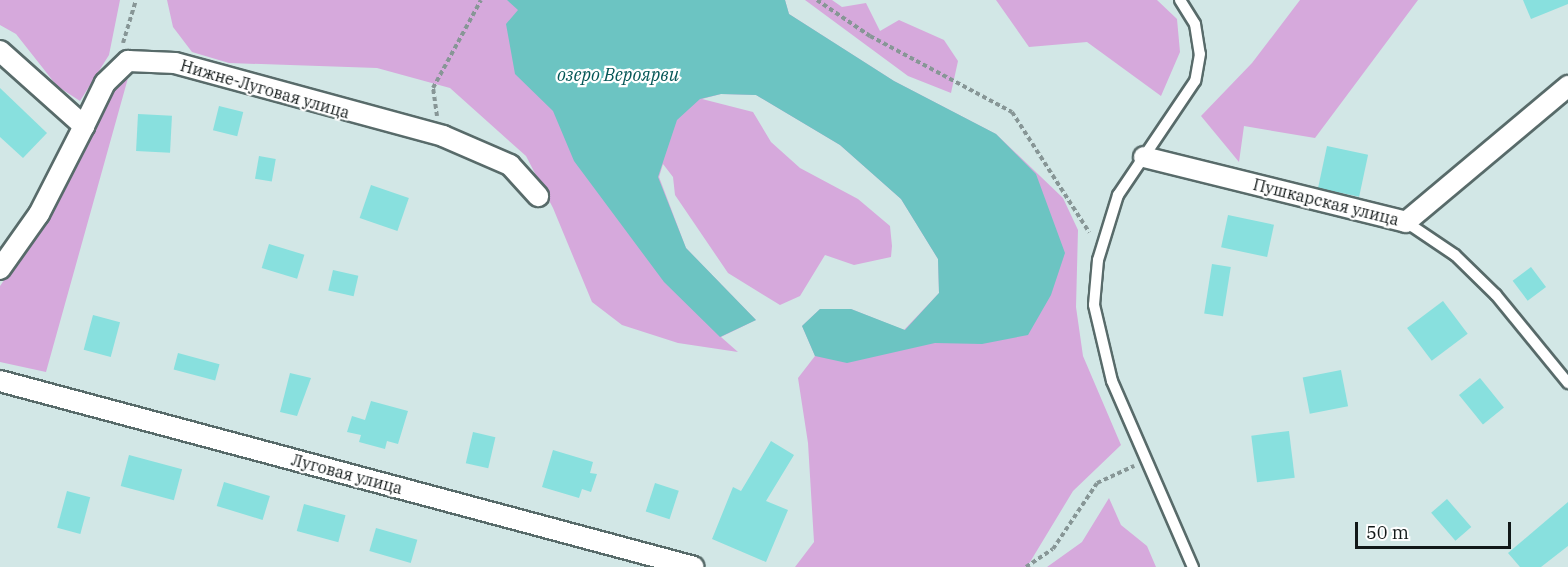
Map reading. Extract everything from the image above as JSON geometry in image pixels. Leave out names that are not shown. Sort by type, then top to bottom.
[{"type":"street","points":[[0,51],[84,126]]},
{"type":"street","name":"Нижне-Луговая улица","points":[[0,269],[39,214],[105,83],[128,61],[175,63],[443,136],[510,165],[538,196]]},
{"type":"street","name":"Пушкарская улица","points":[[1144,157],[1406,222],[1568,86]]},
{"type":"street","name":"Луговая улица","points":[[0,381],[694,567]]},
{"type":"lane","points":[[1180,0],[1195,24],[1200,54],[1195,81],[1118,195],[1098,260],[1094,305],[1103,356],[1192,567]]},
{"type":"lane","points":[[1406,222],[1455,255],[1496,295],[1568,383]]},
{"type":"path","points":[[120,55],[136,0]]},
{"type":"path","points":[[433,88],[481,0]]},
{"type":"path","points":[[817,0],[870,36],[1012,112],[1089,230],[1088,241]]},
{"type":"path","points":[[1026,567],[1053,549],[1097,483],[1146,461]]},
{"type":"shaded area","points":[[0,0],[120,0],[109,55],[80,101],[57,86],[16,34],[0,25]]},
{"type":"shaded area","points":[[167,0],[785,0],[789,14],[894,81],[996,134],[1063,198],[1078,230],[1076,307],[1083,356],[1121,445],[1073,491],[1027,567],[795,567],[814,542],[808,443],[798,378],[815,356],[802,326],[820,309],[851,309],[904,330],[939,293],[938,259],[901,199],[840,145],[756,95],[721,94],[702,99],[753,112],[771,142],[800,168],[858,199],[890,226],[891,257],[854,265],[825,255],[800,296],[780,305],[728,273],[675,195],[673,177],[663,164],[659,177],[686,248],[756,320],[721,337],[738,352],[678,343],[622,325],[592,302],[553,208],[526,156],[450,88],[377,68],[229,63],[192,52],[173,27]]},
{"type":"shaded area","points":[[805,0],[832,0],[842,7],[866,3],[880,31],[899,20],[944,40],[958,61],[951,93],[908,76]]},
{"type":"shaded area","points":[[996,0],[1157,0],[1177,19],[1180,52],[1161,96],[1087,42],[1029,47]]},
{"type":"shaded area","points":[[1300,0],[1418,0],[1315,138],[1244,126],[1239,162],[1201,116],[1252,63]]},
{"type":"shaded area","points":[[128,78],[46,372],[0,362],[0,286],[46,220],[112,88]]},
{"type":"shaded area","points":[[1109,498],[1121,525],[1147,546],[1156,567],[1047,567],[1082,542]]},
{"type":"water","name":"озеро Вероярви","points":[[507,0],[785,0],[789,14],[894,81],[996,134],[1036,174],[1065,253],[1051,295],[1028,335],[982,344],[935,343],[847,363],[815,356],[802,326],[820,309],[851,309],[905,330],[939,293],[938,259],[901,199],[840,145],[756,95],[721,94],[700,99],[677,120],[658,177],[686,248],[756,320],[720,337],[664,282],[574,161],[553,111],[515,74],[506,24],[518,10]]},
{"type":"building","points":[[1523,0],[1568,0],[1568,4],[1531,19]]},
{"type":"building","points":[[0,88],[47,133],[23,158],[0,137]]},
{"type":"building","points":[[219,106],[243,112],[237,136],[213,130]]},
{"type":"building","points":[[138,114],[172,116],[170,153],[136,151]]},
{"type":"building","points":[[1327,146],[1368,155],[1359,197],[1318,188]]},
{"type":"building","points":[[259,156],[276,159],[272,182],[255,179]]},
{"type":"building","points":[[371,185],[409,198],[397,231],[360,218]]},
{"type":"building","points":[[1228,215],[1274,225],[1267,257],[1221,247]]},
{"type":"building","points":[[269,244],[304,255],[297,279],[262,268]]},
{"type":"building","points":[[1212,264],[1231,267],[1223,316],[1204,313]]},
{"type":"building","points":[[1531,267],[1546,287],[1528,301],[1513,281]]},
{"type":"building","points":[[333,270],[358,276],[354,296],[328,290]]},
{"type":"building","points":[[1443,301],[1468,334],[1432,361],[1407,328]]},
{"type":"building","points":[[93,315],[120,322],[111,357],[84,350]]},
{"type":"building","points":[[178,353],[220,364],[215,381],[174,369]]},
{"type":"building","points":[[1341,370],[1348,406],[1310,414],[1303,377]]},
{"type":"building","points":[[290,373],[311,378],[297,416],[280,412]]},
{"type":"building","points":[[1480,378],[1504,408],[1483,425],[1459,395]]},
{"type":"building","points":[[371,401],[408,411],[398,444],[387,441],[385,449],[359,442],[361,435],[347,432],[352,416],[365,420]]},
{"type":"building","points":[[1289,431],[1295,478],[1257,482],[1251,436]]},
{"type":"building","points":[[473,432],[495,437],[488,468],[466,463]]},
{"type":"building","points":[[771,441],[794,455],[766,501],[788,510],[766,562],[712,539],[733,487],[741,491]]},
{"type":"building","points":[[553,450],[593,462],[590,473],[597,474],[591,492],[582,489],[579,498],[542,487]]},
{"type":"building","points":[[129,455],[182,469],[174,500],[121,486]]},
{"type":"building","points":[[224,482],[270,496],[263,520],[217,506]]},
{"type":"building","points":[[655,483],[679,491],[670,519],[646,512]]},
{"type":"building","points":[[67,491],[90,497],[80,534],[57,528]]},
{"type":"building","points":[[1447,499],[1471,527],[1455,541],[1431,513]]},
{"type":"building","points":[[1568,502],[1568,546],[1541,567],[1520,567],[1508,553]]},
{"type":"building","points":[[304,504],[346,515],[338,542],[297,531]]},
{"type":"building","points":[[376,528],[417,540],[411,563],[369,551]]}]
